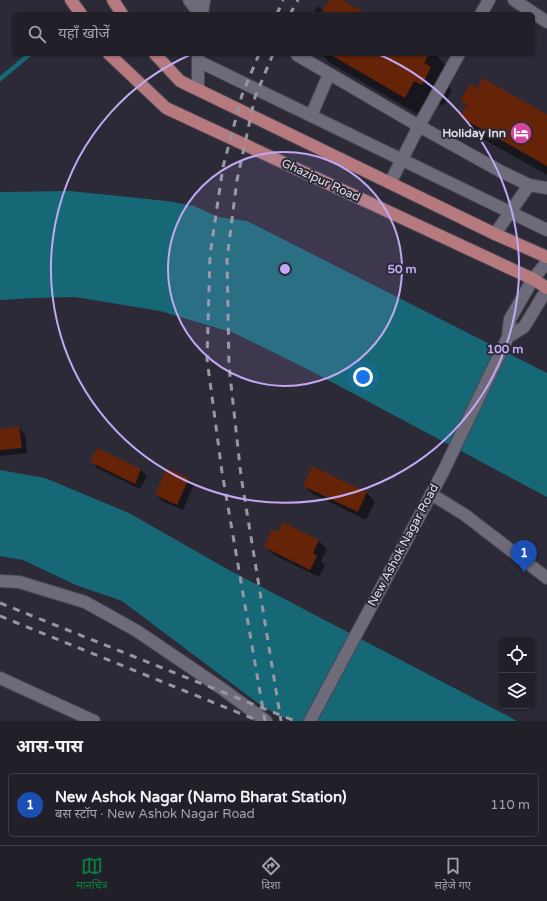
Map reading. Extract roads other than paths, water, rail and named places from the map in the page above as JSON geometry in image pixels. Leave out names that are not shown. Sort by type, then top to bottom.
[{"type":"main road","points":[[72,0],[80,12]]},
{"type":"main road","points":[[113,0],[121,12]]},
{"type":"main road","name":"Ghazipur Road","points":[[111,56],[166,108],[530,284],[547,289]]},
{"type":"main road","points":[[157,56],[180,81],[494,234],[547,257]]},
{"type":"street","points":[[189,0],[199,12]]},
{"type":"street","points":[[201,12],[204,0]]},
{"type":"street","points":[[482,12],[489,0]]},
{"type":"street","points":[[514,0],[532,12]]},
{"type":"street","points":[[535,14],[547,22]]},
{"type":"street","points":[[299,56],[500,171],[529,185],[547,188]]},
{"type":"street","points":[[390,183],[419,126],[458,56]]},
{"type":"street","points":[[198,89],[198,58],[311,116],[547,230]]},
{"type":"street","points":[[311,116],[329,74]]},
{"type":"street","points":[[494,234],[529,185]]},
{"type":"street","points":[[508,337],[510,319],[530,284],[547,262]]},
{"type":"street","points":[[508,337],[524,327],[547,289]]},
{"type":"street","name":"New Ashok Nagar Road","points":[[310,721],[443,472],[508,337]]},
{"type":"street","points":[[431,494],[464,515],[547,578]]},
{"type":"street","points":[[0,581],[19,582],[85,602],[136,631],[221,688],[266,721]]},
{"type":"street","points":[[0,678],[94,721]]},
{"type":"water","points":[[70,191],[167,201],[194,206],[218,217],[247,221],[547,373],[547,497],[311,371],[234,333],[160,311],[75,297],[0,300],[0,192]]},
{"type":"water","points":[[0,470],[45,478],[129,513],[229,570],[517,721],[291,721],[263,707],[122,601],[76,585],[23,560],[0,556]]},
{"type":"waterway","points":[[0,79],[28,56]]},
{"type":"railway","points":[[278,12],[283,0]]},
{"type":"railway","points":[[291,12],[298,0]]},
{"type":"railway","points":[[258,56],[242,95],[223,167],[210,255],[207,359],[222,472],[265,721]]},
{"type":"railway","points":[[272,56],[255,97],[237,180],[227,259],[229,366],[241,476],[281,721]]},
{"type":"railway","points":[[0,603],[295,721]]},
{"type":"railway","points":[[0,616],[259,721]]},
{"type":"place","name":"Holiday Inn","points":[[521,133]]},
{"type":"place","name":"New Ashok Nagar (Namo Bharat Station)","points":[[524,573]]}]
